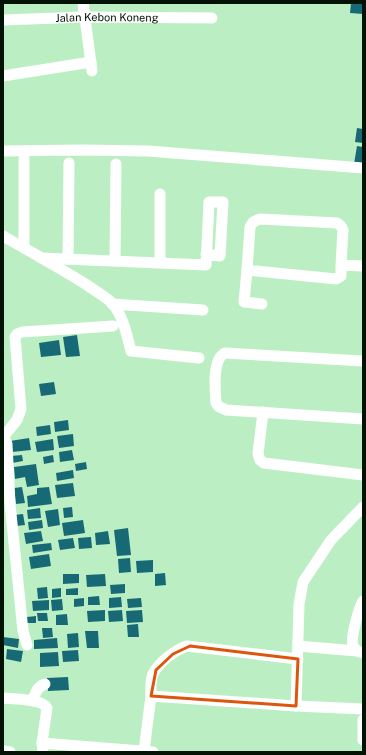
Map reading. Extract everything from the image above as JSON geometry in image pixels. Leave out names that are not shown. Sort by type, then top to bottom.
[{"type":"street","points":[[3,76],[92,66],[83,3]]},
{"type":"street","name":"Jalan Kebon Koneng","points":[[3,20],[85,16],[212,18]]},
{"type":"street","points":[[3,151],[148,151],[363,168]]},
{"type":"street","points":[[24,159],[24,248]]},
{"type":"street","points":[[68,259],[69,163]]},
{"type":"street","points":[[115,261],[116,164]]},
{"type":"street","points":[[160,194],[160,262]]},
{"type":"street","points":[[247,270],[336,279],[341,276],[343,230],[337,223],[260,219],[253,222],[250,227],[244,302],[262,304]]},
{"type":"street","points":[[3,236],[71,275],[112,304],[118,312],[128,338],[130,351],[199,358]]},
{"type":"street","points":[[41,258],[206,265],[206,254]]},
{"type":"street","points":[[341,265],[363,266]]},
{"type":"street","points":[[112,304],[203,310]]},
{"type":"street","points":[[27,645],[23,631],[10,504],[7,444],[3,435],[17,420],[21,409],[15,337],[22,332],[113,326]]},
{"type":"street","points":[[363,360],[225,353],[221,355],[217,361],[216,368],[217,405],[226,410],[363,419]]},
{"type":"street","points":[[264,412],[258,454],[260,460],[264,463],[363,475]]},
{"type":"street","points":[[296,706],[299,604],[302,582],[331,540],[363,507]]},
{"type":"street","points":[[360,652],[354,647],[352,642],[357,618],[363,601]]},
{"type":"street","points":[[3,698],[33,701],[45,704],[47,708],[42,747],[149,752],[151,684],[156,670],[169,657],[187,646],[298,658]]},
{"type":"street","points":[[298,646],[360,652]]},
{"type":"street","points":[[33,701],[37,689],[40,685],[45,684]]},
{"type":"street","points":[[151,696],[363,709]]},
{"type":"street","points":[[363,720],[363,740]]},
{"type":"street","points":[[3,751],[10,752]]},
{"type":"highlighted area","points":[[190,646],[298,659],[296,706],[151,696],[156,670],[173,654]]},
{"type":"building","points":[[351,3],[363,3],[363,14],[350,13]]},
{"type":"building","points":[[357,128],[363,129],[363,143],[355,142]]},
{"type":"building","points":[[357,146],[363,147],[363,165],[354,164]]},
{"type":"building","points":[[77,335],[80,356],[66,357],[63,337]]},
{"type":"building","points":[[59,340],[61,355],[41,357],[39,343]]},
{"type":"building","points":[[54,382],[56,394],[41,396],[39,384]]},
{"type":"building","points":[[68,420],[69,430],[55,432],[54,422]]},
{"type":"building","points":[[50,425],[51,434],[37,436],[36,427]]},
{"type":"building","points":[[73,434],[74,446],[59,448],[57,436]]},
{"type":"building","points":[[29,438],[31,450],[12,452],[10,441]]},
{"type":"building","points":[[53,439],[54,450],[37,452],[35,442]]},
{"type":"building","points":[[72,450],[74,460],[60,462],[59,452]]},
{"type":"building","points":[[22,455],[23,461],[12,463],[11,456]]},
{"type":"building","points":[[53,455],[54,462],[44,464],[43,457]]},
{"type":"building","points":[[86,462],[87,469],[76,471],[75,464]]},
{"type":"building","points":[[36,464],[39,485],[27,487],[25,477],[15,479],[14,467]]},
{"type":"building","points":[[73,470],[74,478],[57,481],[56,473]]},
{"type":"building","points":[[73,483],[75,496],[57,498],[55,485]]},
{"type":"building","points":[[22,487],[25,503],[16,504],[14,488]]},
{"type":"building","points":[[49,487],[52,504],[28,507],[27,496],[37,494],[37,488]]},
{"type":"building","points":[[72,507],[73,517],[64,518],[63,508]]},
{"type":"building","points":[[40,508],[41,518],[28,519],[27,510]]},
{"type":"building","points":[[58,509],[60,525],[48,527],[45,511]]},
{"type":"building","points":[[23,514],[25,525],[16,526],[14,515]]},
{"type":"building","points":[[42,520],[43,528],[29,530],[28,522]]},
{"type":"building","points":[[83,520],[85,533],[64,536],[62,523]]},
{"type":"building","points":[[128,528],[131,555],[117,556],[114,530]]},
{"type":"building","points":[[41,531],[43,541],[26,544],[24,533]]},
{"type":"building","points":[[108,531],[110,544],[96,545],[95,533]]},
{"type":"building","points":[[91,537],[92,548],[79,549],[78,538]]},
{"type":"building","points":[[73,538],[75,548],[60,550],[58,540]]},
{"type":"building","points":[[51,543],[52,550],[33,553],[32,545]]},
{"type":"building","points":[[49,554],[51,566],[31,569],[29,557]]},
{"type":"building","points":[[130,558],[131,572],[119,573],[118,559]]},
{"type":"building","points":[[153,560],[153,572],[137,573],[136,561]]},
{"type":"building","points":[[165,573],[166,585],[155,586],[155,574]]},
{"type":"building","points":[[63,574],[79,574],[79,583],[63,584]]},
{"type":"building","points":[[105,574],[106,586],[87,587],[86,575]]},
{"type":"building","points":[[125,584],[125,593],[111,594],[110,585]]},
{"type":"building","points":[[47,587],[48,598],[38,599],[37,588]]},
{"type":"building","points":[[61,588],[61,597],[52,598],[52,589]]},
{"type":"building","points":[[78,588],[78,595],[66,595],[66,589]]},
{"type":"building","points":[[99,596],[100,605],[88,605],[88,597]]},
{"type":"building","points":[[121,597],[122,607],[109,608],[109,598]]},
{"type":"building","points":[[84,598],[84,606],[74,607],[74,599]]},
{"type":"building","points":[[141,598],[142,607],[128,608],[127,599]]},
{"type":"building","points":[[62,599],[63,610],[52,611],[51,600]]},
{"type":"building","points":[[49,600],[49,610],[33,611],[32,601]]},
{"type":"building","points":[[105,610],[105,621],[88,622],[87,611]]},
{"type":"building","points":[[122,610],[123,621],[109,622],[108,611]]},
{"type":"building","points":[[142,610],[143,622],[127,623],[126,611]]},
{"type":"building","points":[[37,613],[47,613],[48,621],[38,621]]},
{"type":"building","points":[[67,614],[68,625],[56,625],[56,615]]},
{"type":"building","points":[[36,616],[36,623],[27,623],[27,617]]},
{"type":"building","points":[[138,624],[139,637],[128,637],[127,625]]},
{"type":"building","points":[[42,628],[52,628],[53,637],[43,638]]},
{"type":"building","points":[[85,631],[98,631],[99,648],[87,648]]},
{"type":"building","points":[[78,633],[79,647],[68,648],[67,634]]},
{"type":"building","points":[[3,637],[19,639],[18,648],[3,645]]},
{"type":"building","points":[[57,638],[58,648],[34,649],[34,640]]},
{"type":"building","points":[[7,649],[23,651],[21,662],[6,659]]},
{"type":"building","points":[[78,650],[79,661],[63,662],[62,651]]},
{"type":"building","points":[[58,652],[59,666],[40,667],[40,653]]},
{"type":"building","points":[[68,677],[69,690],[48,691],[47,678]]}]
